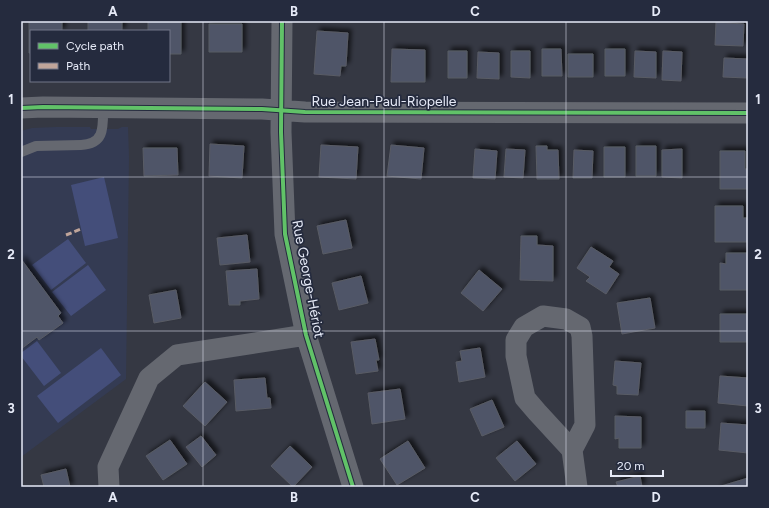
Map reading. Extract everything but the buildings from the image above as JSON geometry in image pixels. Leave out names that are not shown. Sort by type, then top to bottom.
[{"type":"street","name":"Rue George-Hériot","points":[[282,21],[281,110],[285,234],[306,335],[353,487]]},
{"type":"street","name":"Rue Jean-Paul-Riopelle","points":[[21,108],[281,110],[305,112],[748,114]]},
{"type":"street","points":[[572,450],[585,425],[582,336],[580,327],[566,319],[543,316],[524,327],[516,340],[516,356],[519,375],[525,398],[572,450],[577,487]]},
{"type":"street","points":[[109,487],[108,467],[149,378],[177,355],[306,335]]},
{"type":"lane","points":[[21,152],[36,146],[81,146],[98,140],[102,132],[103,108]]},
{"type":"shaded area","points":[[56,127],[118,129],[128,127],[129,157],[126,379],[21,457],[21,131],[32,128]]},
{"type":"shaded area","points":[[104,177],[118,238],[85,246],[71,185]]},
{"type":"shaded area","points":[[68,239],[86,263],[51,290],[32,265]]},
{"type":"shaded area","points":[[88,265],[106,290],[71,316],[52,292]]},
{"type":"shaded area","points":[[37,341],[61,373],[44,386],[21,356],[21,353]]},
{"type":"shaded area","points":[[101,348],[121,375],[58,423],[37,396]]},
{"type":"marked path","points":[[66,235],[81,229]]},
{"type":"cycle path","points":[[282,21],[281,132],[285,234],[306,335],[353,487]]},
{"type":"cycle path","points":[[21,108],[262,109],[305,112],[748,113]]}]
